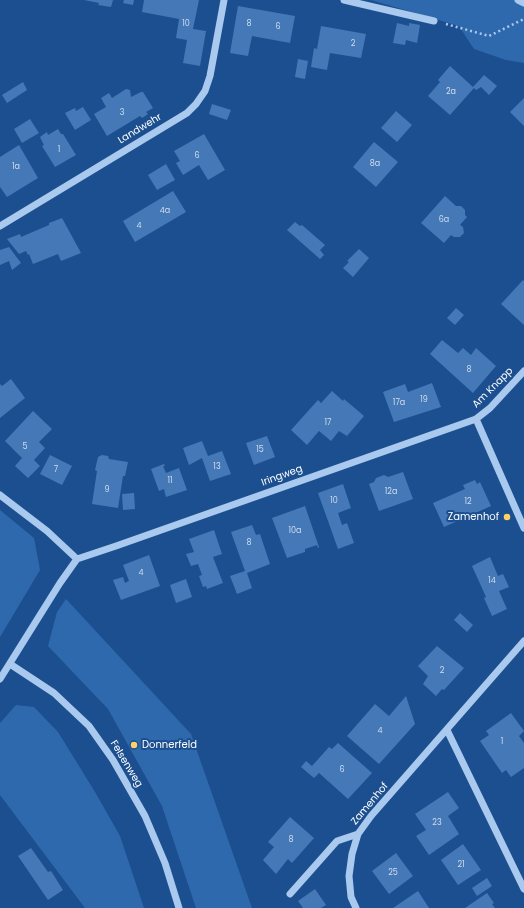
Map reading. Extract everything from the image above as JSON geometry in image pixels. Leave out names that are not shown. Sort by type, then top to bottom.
[{"type":"street","name":"Landwehr","points":[[0,226],[187,113],[196,104],[205,91],[210,76],[224,0]]},
{"type":"street","points":[[344,0],[434,21]]},
{"type":"street","points":[[518,0],[524,3]]},
{"type":"street","name":"Am Knapp","points":[[476,419],[490,408],[524,371]]},
{"type":"street","points":[[476,419],[524,528]]},
{"type":"street","name":"Iringweg","points":[[77,559],[476,419]]},
{"type":"street","points":[[0,495],[47,531],[77,559],[60,583],[0,679]]},
{"type":"street","name":"Zamenhof","points":[[356,908],[351,897],[349,876],[352,854],[358,834],[371,816],[524,641]]},
{"type":"street","name":"Felsenweg","points":[[10,664],[54,693],[89,726],[113,760],[148,823],[165,863],[179,908]]},
{"type":"street","points":[[447,730],[524,888]]},
{"type":"street","points":[[290,894],[337,841],[358,834]]},
{"type":"path","points":[[434,21],[489,36],[524,19]]},
{"type":"shaded area","points":[[371,0],[524,0],[524,63],[506,60],[474,49],[459,26]]},
{"type":"shaded area","points":[[0,510],[34,538],[40,570],[0,637]]},
{"type":"shaded area","points":[[66,599],[191,734],[252,908],[196,908],[162,806],[108,709],[48,646],[57,612]]},
{"type":"shaded area","points":[[16,705],[34,707],[58,732],[120,836],[144,908],[85,908],[0,795],[0,723]]},
{"type":"building","points":[[84,0],[113,0],[111,7],[98,5],[99,3]]},
{"type":"building","points":[[124,0],[134,0],[133,5],[123,3]]},
{"type":"building","points":[[144,0],[199,0],[193,29],[206,31],[200,66],[183,63],[187,40],[176,38],[179,19],[142,12]]},
{"type":"building","points":[[238,6],[295,16],[290,43],[252,36],[248,56],[230,53]]},
{"type":"building","points":[[397,23],[409,26],[409,23],[420,25],[417,43],[406,40],[405,45],[393,43]]},
{"type":"building","points":[[321,26],[366,34],[361,58],[330,53],[327,70],[311,67],[314,48],[317,49]]},
{"type":"building","points":[[298,59],[308,61],[305,79],[295,77]]},
{"type":"building","points":[[450,66],[473,87],[484,75],[497,86],[489,95],[481,87],[476,90],[474,88],[450,115],[428,96],[440,82],[438,80]]},
{"type":"building","points":[[23,82],[27,90],[7,103],[2,95]]},
{"type":"building","points":[[126,89],[130,90],[131,97],[143,92],[153,108],[146,112],[148,114],[142,118],[140,116],[107,136],[94,114],[106,107],[101,98],[109,93],[112,98]]},
{"type":"building","points":[[524,98],[524,126],[510,112]]},
{"type":"building","points":[[212,104],[231,110],[227,120],[209,114]]},
{"type":"building","points":[[83,107],[91,120],[75,130],[65,113],[75,108],[76,111]]},
{"type":"building","points":[[396,111],[412,125],[397,142],[381,128]]},
{"type":"building","points":[[30,119],[39,133],[22,143],[14,129]]},
{"type":"building","points":[[58,129],[61,134],[63,134],[76,155],[55,167],[42,146],[44,145],[40,137],[47,132],[48,135]]},
{"type":"building","points":[[204,134],[225,170],[208,180],[199,165],[183,175],[176,163],[180,161],[174,151]]},
{"type":"building","points":[[374,142],[398,162],[376,187],[353,167]]},
{"type":"building","points":[[19,145],[38,178],[7,197],[0,187],[0,157]]},
{"type":"building","points":[[166,164],[175,180],[157,190],[148,175]]},
{"type":"building","points":[[173,191],[186,212],[135,242],[123,221]]},
{"type":"building","points":[[445,196],[456,206],[461,206],[465,210],[465,215],[467,217],[460,225],[463,227],[464,233],[460,237],[454,237],[451,235],[444,243],[421,223]]},
{"type":"building","points":[[62,218],[81,253],[61,261],[58,254],[33,264],[29,254],[28,255],[26,251],[19,254],[7,239],[20,234],[21,237]]},
{"type":"building","points":[[295,222],[300,226],[302,225],[325,245],[320,250],[324,255],[320,259],[287,230]]},
{"type":"building","points":[[9,247],[21,263],[12,270],[9,261],[0,265],[0,250]]},
{"type":"building","points":[[359,249],[369,258],[353,277],[343,268],[349,262],[347,261]]},
{"type":"building","points":[[523,280],[524,281],[524,325],[501,304]]},
{"type":"building","points":[[456,308],[464,315],[455,325],[447,318]]},
{"type":"building","points":[[442,340],[458,353],[463,348],[471,355],[476,348],[496,366],[473,393],[430,354]]},
{"type":"building","points":[[11,379],[25,398],[0,418],[0,384],[2,386]]},
{"type":"building","points":[[432,383],[441,407],[394,422],[383,392],[405,384],[408,392]]},
{"type":"building","points":[[332,391],[364,416],[347,436],[339,431],[331,441],[319,431],[307,445],[291,430],[318,400],[321,403]]},
{"type":"building","points":[[33,411],[52,429],[39,442],[45,448],[34,460],[40,466],[28,478],[15,466],[22,458],[5,441]]},
{"type":"building","points":[[267,436],[275,457],[254,465],[246,443]]},
{"type":"building","points":[[202,441],[208,456],[222,451],[231,474],[210,481],[202,458],[189,465],[183,448]]},
{"type":"building","points":[[50,455],[72,466],[62,485],[40,474]]},
{"type":"building","points":[[102,455],[108,456],[109,459],[128,462],[125,476],[123,476],[118,508],[92,504],[97,471],[95,470],[98,457]]},
{"type":"building","points":[[164,464],[165,466],[163,466],[166,473],[179,468],[187,490],[166,497],[164,489],[159,491],[151,469]]},
{"type":"building","points":[[403,472],[413,499],[379,511],[369,484],[374,482],[376,478],[384,475],[388,477]]},
{"type":"building","points":[[475,480],[477,484],[480,482],[491,506],[444,527],[433,503],[465,489],[463,485]]},
{"type":"building","points":[[343,484],[351,508],[338,513],[342,525],[347,523],[354,543],[338,549],[318,493]]},
{"type":"building","points":[[134,493],[135,509],[123,510],[122,494]]},
{"type":"building","points":[[305,506],[319,547],[318,548],[317,545],[305,549],[305,552],[287,558],[272,518]]},
{"type":"building","points":[[252,525],[256,535],[260,534],[270,564],[247,573],[252,588],[237,594],[230,576],[245,571],[231,532]]},
{"type":"building","points":[[214,530],[222,554],[213,557],[223,583],[207,589],[206,586],[203,587],[199,576],[202,575],[198,564],[191,566],[186,554],[194,552],[189,539]]},
{"type":"building","points":[[149,555],[160,586],[121,600],[113,580],[123,577],[125,583],[129,581],[123,565]]},
{"type":"building","points":[[490,557],[498,576],[503,574],[509,587],[499,591],[507,609],[492,616],[484,598],[486,597],[472,566]]},
{"type":"building","points":[[186,579],[192,597],[176,603],[170,585]]},
{"type":"building","points":[[460,613],[473,625],[467,632],[454,620]]},
{"type":"building","points":[[437,646],[464,668],[444,690],[442,689],[436,696],[423,684],[428,676],[418,666]]},
{"type":"building","points":[[406,696],[415,724],[379,764],[347,736],[375,704],[389,716]]},
{"type":"building","points":[[511,713],[524,731],[519,736],[524,743],[524,768],[511,777],[506,770],[502,773],[480,741],[489,735],[486,731]]},
{"type":"building","points":[[338,743],[372,773],[348,799],[319,773],[314,778],[301,767],[306,761],[312,766],[329,747],[332,749]]},
{"type":"building","points":[[448,792],[459,808],[448,816],[459,834],[429,855],[416,836],[426,830],[415,814]]},
{"type":"building","points":[[290,817],[314,838],[292,863],[288,859],[276,874],[263,860],[274,847],[268,842]]},
{"type":"building","points":[[463,844],[481,870],[458,885],[441,860]]},
{"type":"building","points":[[31,848],[48,872],[51,871],[63,890],[48,900],[18,856]]},
{"type":"building","points":[[396,853],[413,876],[389,894],[372,871]]},
{"type":"building","points":[[487,878],[492,886],[477,896],[472,888]]},
{"type":"building","points":[[315,889],[326,905],[321,908],[303,908],[298,901]]},
{"type":"building","points":[[418,891],[429,908],[393,908]]},
{"type":"building","points":[[487,893],[494,903],[492,904],[495,908],[465,908]]},
{"type":"place","name":"Zamenhof","points":[[507,517]]},
{"type":"place","name":"Donnerfeld","points":[[134,745]]}]
